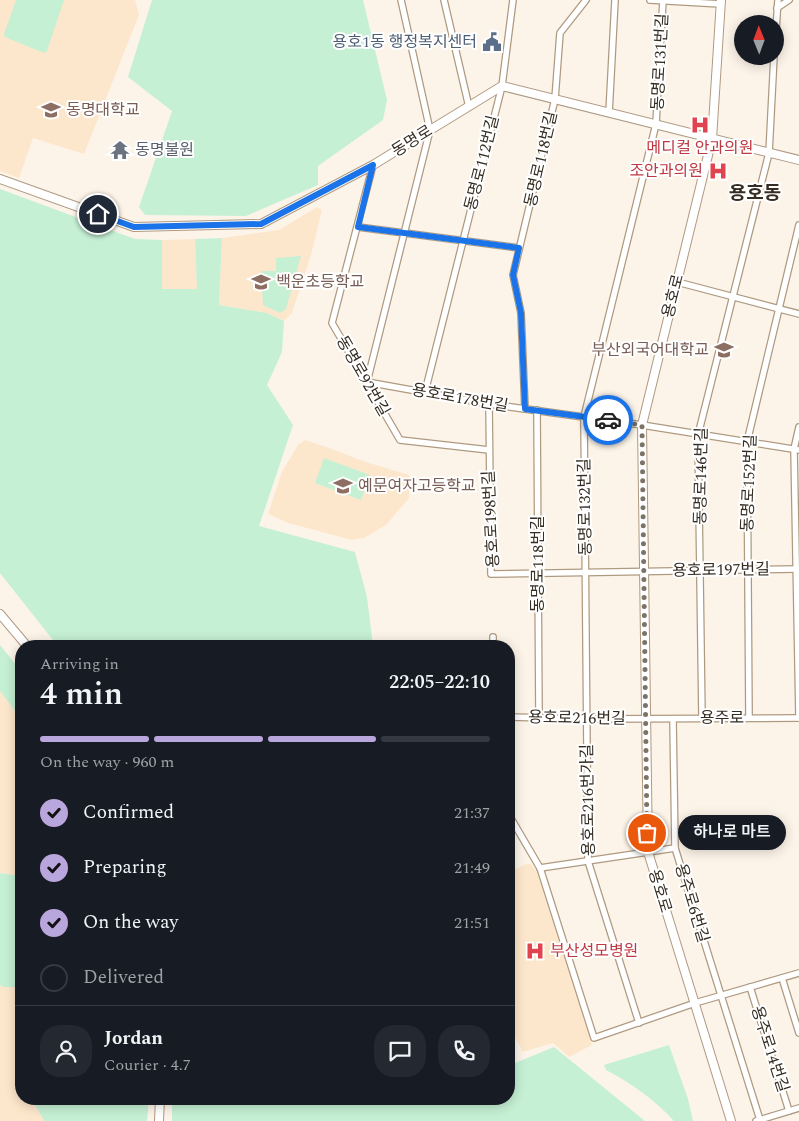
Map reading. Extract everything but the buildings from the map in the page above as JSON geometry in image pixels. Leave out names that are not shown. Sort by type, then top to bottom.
[{"type":"main road","name":"용호로","points":[[721,2],[712,138],[642,425],[648,852],[731,1121]]},
{"type":"main road","name":"동명로","points":[[0,180],[134,227],[261,224],[373,165],[502,86]]},
{"type":"main road","points":[[502,86],[799,160]]},
{"type":"main road","points":[[0,614],[22,640]]},
{"type":"main road","points":[[160,1105],[160,1121]]},
{"type":"street","points":[[367,382],[430,130],[401,0]]},
{"type":"street","points":[[444,0],[469,107]]},
{"type":"street","name":"동명로112번길","points":[[425,392],[502,86],[513,0]]},
{"type":"street","name":"동명로118번길","points":[[525,409],[521,313],[513,275],[555,99],[560,33],[586,0]]},
{"type":"street","points":[[609,112],[615,0]]},
{"type":"street","points":[[650,0],[721,2]]},
{"type":"street","name":"동명로131번길","points":[[656,124],[663,0]]},
{"type":"street","points":[[777,15],[778,0]]},
{"type":"street","points":[[777,8],[789,0]]},
{"type":"street","name":"동명로146번길","points":[[702,718],[698,435],[769,153],[774,65]]},
{"type":"street","name":"동명로132번길","points":[[587,719],[584,417],[656,124]]},
{"type":"street","name":"동명로92번길","points":[[373,165],[332,323],[400,440],[488,450]]},
{"type":"street","name":"동명로152번길","points":[[749,718],[747,442],[799,225]]},
{"type":"street","points":[[358,227],[519,248]]},
{"type":"street","points":[[677,282],[799,314]]},
{"type":"street","name":"용호로178번길","points":[[367,382],[489,404],[642,425],[796,450]]},
{"type":"street","name":"용호로198번길","points":[[489,404],[488,450],[491,574],[644,572]]},
{"type":"street","name":"동명로118번길","points":[[537,410],[539,718]]},
{"type":"street","points":[[799,427],[796,450],[799,718]]},
{"type":"street","name":"용호로197번길","points":[[644,572],[797,569]]},
{"type":"street","name":"용호로216번길","points":[[515,717],[646,719]]},
{"type":"street","name":"용주로","points":[[646,719],[799,718]]},
{"type":"street","name":"용호로216번가길","points":[[587,719],[588,861],[639,1023]]},
{"type":"street","name":"용주로6번길","points":[[673,719],[675,848],[741,1058],[758,1120]]},
{"type":"street","points":[[515,825],[540,868],[594,1038],[694,1003],[799,973]]},
{"type":"street","points":[[540,868],[675,848]]},
{"type":"street","points":[[782,978],[799,1033]]},
{"type":"street","name":"용주로14번길","points":[[750,987],[789,1111]]},
{"type":"street","points":[[758,1120],[799,1108]]},
{"type":"shaded area","name":"동명대학교","points":[[0,0],[135,0],[139,15],[84,154],[33,138],[19,178],[0,171]]},
{"type":"shaded area","name":"백운초등학교","points":[[317,207],[322,210],[311,255],[292,313],[284,321],[267,313],[219,305],[222,238],[279,230]]},
{"type":"shaded area","points":[[195,239],[197,289],[162,289],[162,240]]},
{"type":"shaded area","name":"예문여자고등학교","points":[[305,440],[409,475],[409,498],[386,525],[364,538],[352,540],[288,523],[268,514],[282,472],[298,445]]},
{"type":"shaded area","points":[[0,691],[15,711],[15,875],[0,873]]},
{"type":"shaded area","name":"부산성모병원","points":[[526,864],[531,864],[536,870],[592,1045],[569,1057],[553,1043],[523,1052],[515,1037],[515,870]]},
{"type":"shaded area","points":[[0,985],[3,987],[15,987],[15,1105],[35,1105],[44,1121],[0,1121]]},
{"type":"green space","points":[[16,0],[64,0],[47,51],[44,53],[5,37],[4,34]]},
{"type":"green space","points":[[152,0],[363,0],[387,100],[383,120],[318,166],[318,185],[246,216],[145,215],[139,207],[172,111],[128,77]]},
{"type":"green space","points":[[0,189],[135,239],[162,240],[162,289],[197,289],[195,239],[222,238],[219,305],[267,313],[284,321],[282,352],[267,385],[293,425],[259,526],[355,552],[367,597],[372,640],[53,640],[0,573]]},
{"type":"green space","points":[[301,256],[286,309],[280,313],[263,305],[261,271],[276,271],[276,258]]},
{"type":"green space","points":[[324,458],[370,475],[361,500],[315,483]]},
{"type":"green space","points":[[0,645],[15,664],[15,711],[0,691]]},
{"type":"green space","points":[[0,873],[15,875],[15,987],[3,987],[0,985]]},
{"type":"green space","points":[[669,1045],[688,1099],[693,1121],[674,1121],[642,1092],[606,1070],[604,1065]]},
{"type":"green space","points":[[554,1047],[645,1121],[172,1121],[172,1105],[515,1105],[515,1063]]},
{"type":"green space","points":[[35,1105],[148,1105],[147,1121],[44,1121]]},
{"type":"way so far","points":[[608,420],[642,425],[647,833]]},
{"type":"place","name":"용호1동 행정복지센터","points":[[492,42]]},
{"type":"place","name":"동명대학교","points":[[51,110]]},
{"type":"place","name":"메디컬 안과의원","points":[[700,125]]},
{"type":"place","name":"동명불원","points":[[120,150]]},
{"type":"place","name":"조안과의원","points":[[718,171]]},
{"type":"place","name":"백운초등학교","points":[[261,282]]},
{"type":"place","name":"부산외국어대학교","points":[[724,350]]},
{"type":"place","name":"예문여자고등학교","points":[[343,486]]},
{"type":"place","name":"하나로 마트","points":[[647,833]]},
{"type":"place","name":"부산성모병원","points":[[535,951]]},
{"type":"district","name":"용호동","points":[[755,193]]},
{"type":"route","points":[[98,214],[134,227],[261,224],[373,165],[358,227],[519,248],[513,275],[521,313],[525,409],[608,420]]}]
